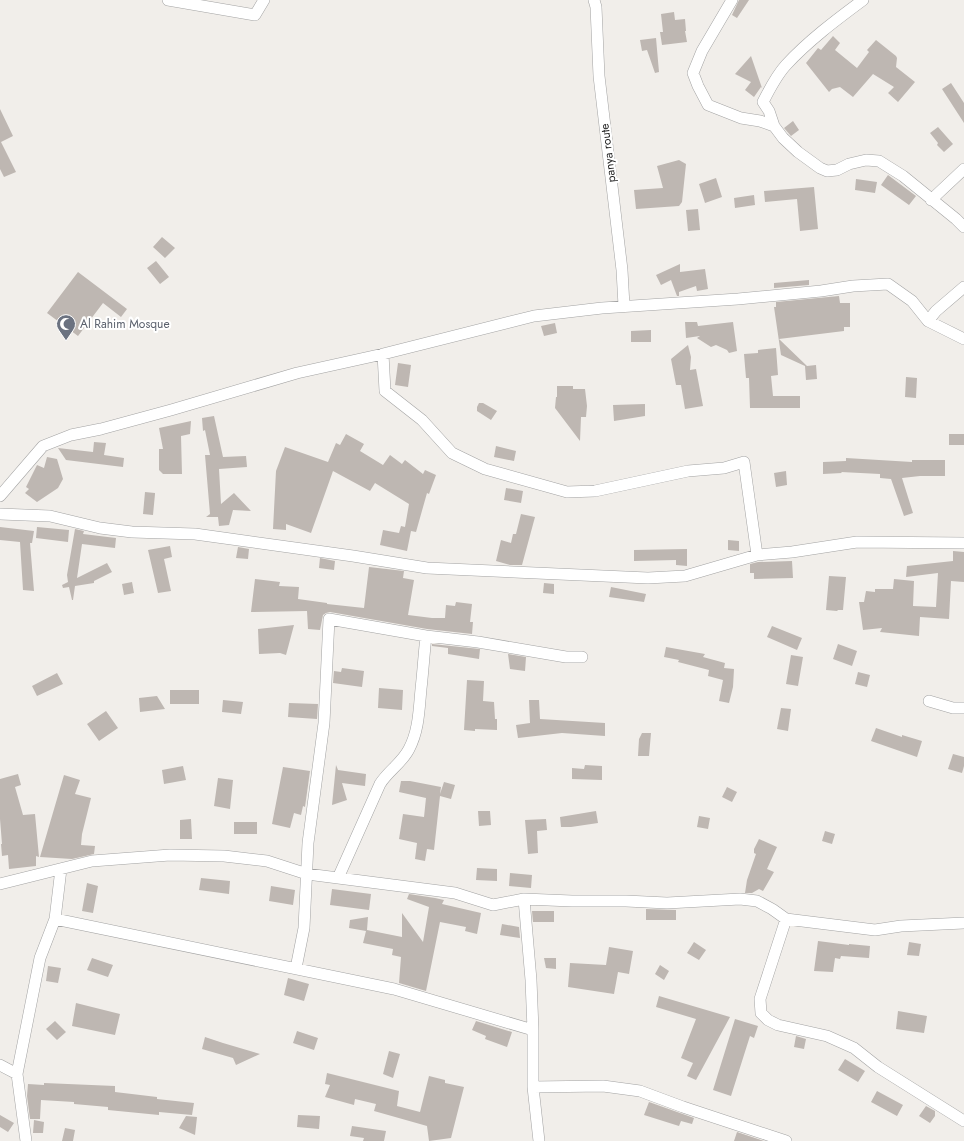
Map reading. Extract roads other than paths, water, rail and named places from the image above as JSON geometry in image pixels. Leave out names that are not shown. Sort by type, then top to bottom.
[{"type":"street","points":[[168,0],[255,14],[264,0]]},
{"type":"street","name":"panya route","points":[[594,0],[596,7],[599,76],[622,270],[624,306]]},
{"type":"street","points":[[732,0],[702,51],[693,73],[708,105],[741,118],[760,121],[774,126]]},
{"type":"street","points":[[863,0],[818,35],[785,66],[763,102],[769,111],[774,126],[783,138],[798,152],[820,168],[827,171],[837,170],[849,164],[866,160],[879,162],[902,176],[956,219],[964,228]]},
{"type":"street","points":[[931,200],[964,169]]},
{"type":"street","points":[[0,496],[43,446],[71,435],[101,429],[171,410],[297,373],[383,354],[534,316],[624,306],[738,299],[821,291],[853,286],[888,284],[912,300],[928,321],[964,339]]},
{"type":"street","points":[[928,321],[936,311],[964,287]]},
{"type":"street","points":[[383,354],[385,391],[422,420],[452,453],[485,469],[525,481],[567,492],[594,491],[688,471],[724,468],[744,462],[757,555]]},
{"type":"street","points":[[0,514],[50,516],[100,528],[132,532],[195,534],[427,568],[506,573],[648,578],[685,576],[757,555],[792,552],[857,542],[964,543]]},
{"type":"street","points":[[296,968],[304,928],[308,843],[324,723],[329,619],[426,636],[478,642],[566,657],[582,657]]},
{"type":"street","points":[[338,878],[380,784],[403,759],[410,748],[415,735],[419,718],[426,636]]},
{"type":"street","points":[[929,701],[953,708],[964,708]]},
{"type":"street","points":[[0,884],[92,861],[170,856],[224,856],[267,861],[307,874],[455,893],[493,905],[524,899],[572,902],[626,901],[666,903],[740,899],[757,901],[772,908],[786,919],[875,930],[901,926],[964,922]]},
{"type":"street","points":[[26,1141],[17,1074],[40,958],[55,920],[61,869]]},
{"type":"street","points":[[524,899],[531,980],[533,1088],[539,1141]]},
{"type":"street","points":[[786,919],[760,999],[761,1013],[765,1018],[778,1025],[827,1036],[854,1048],[878,1067],[964,1121]]},
{"type":"street","points":[[55,920],[394,989],[533,1030]]},
{"type":"street","points":[[0,1065],[17,1074]]},
{"type":"street","points":[[533,1088],[603,1086],[640,1091],[683,1107],[786,1141]]},
{"type":"place","name":"Al Rahim Mosque","points":[[66,341]]}]
